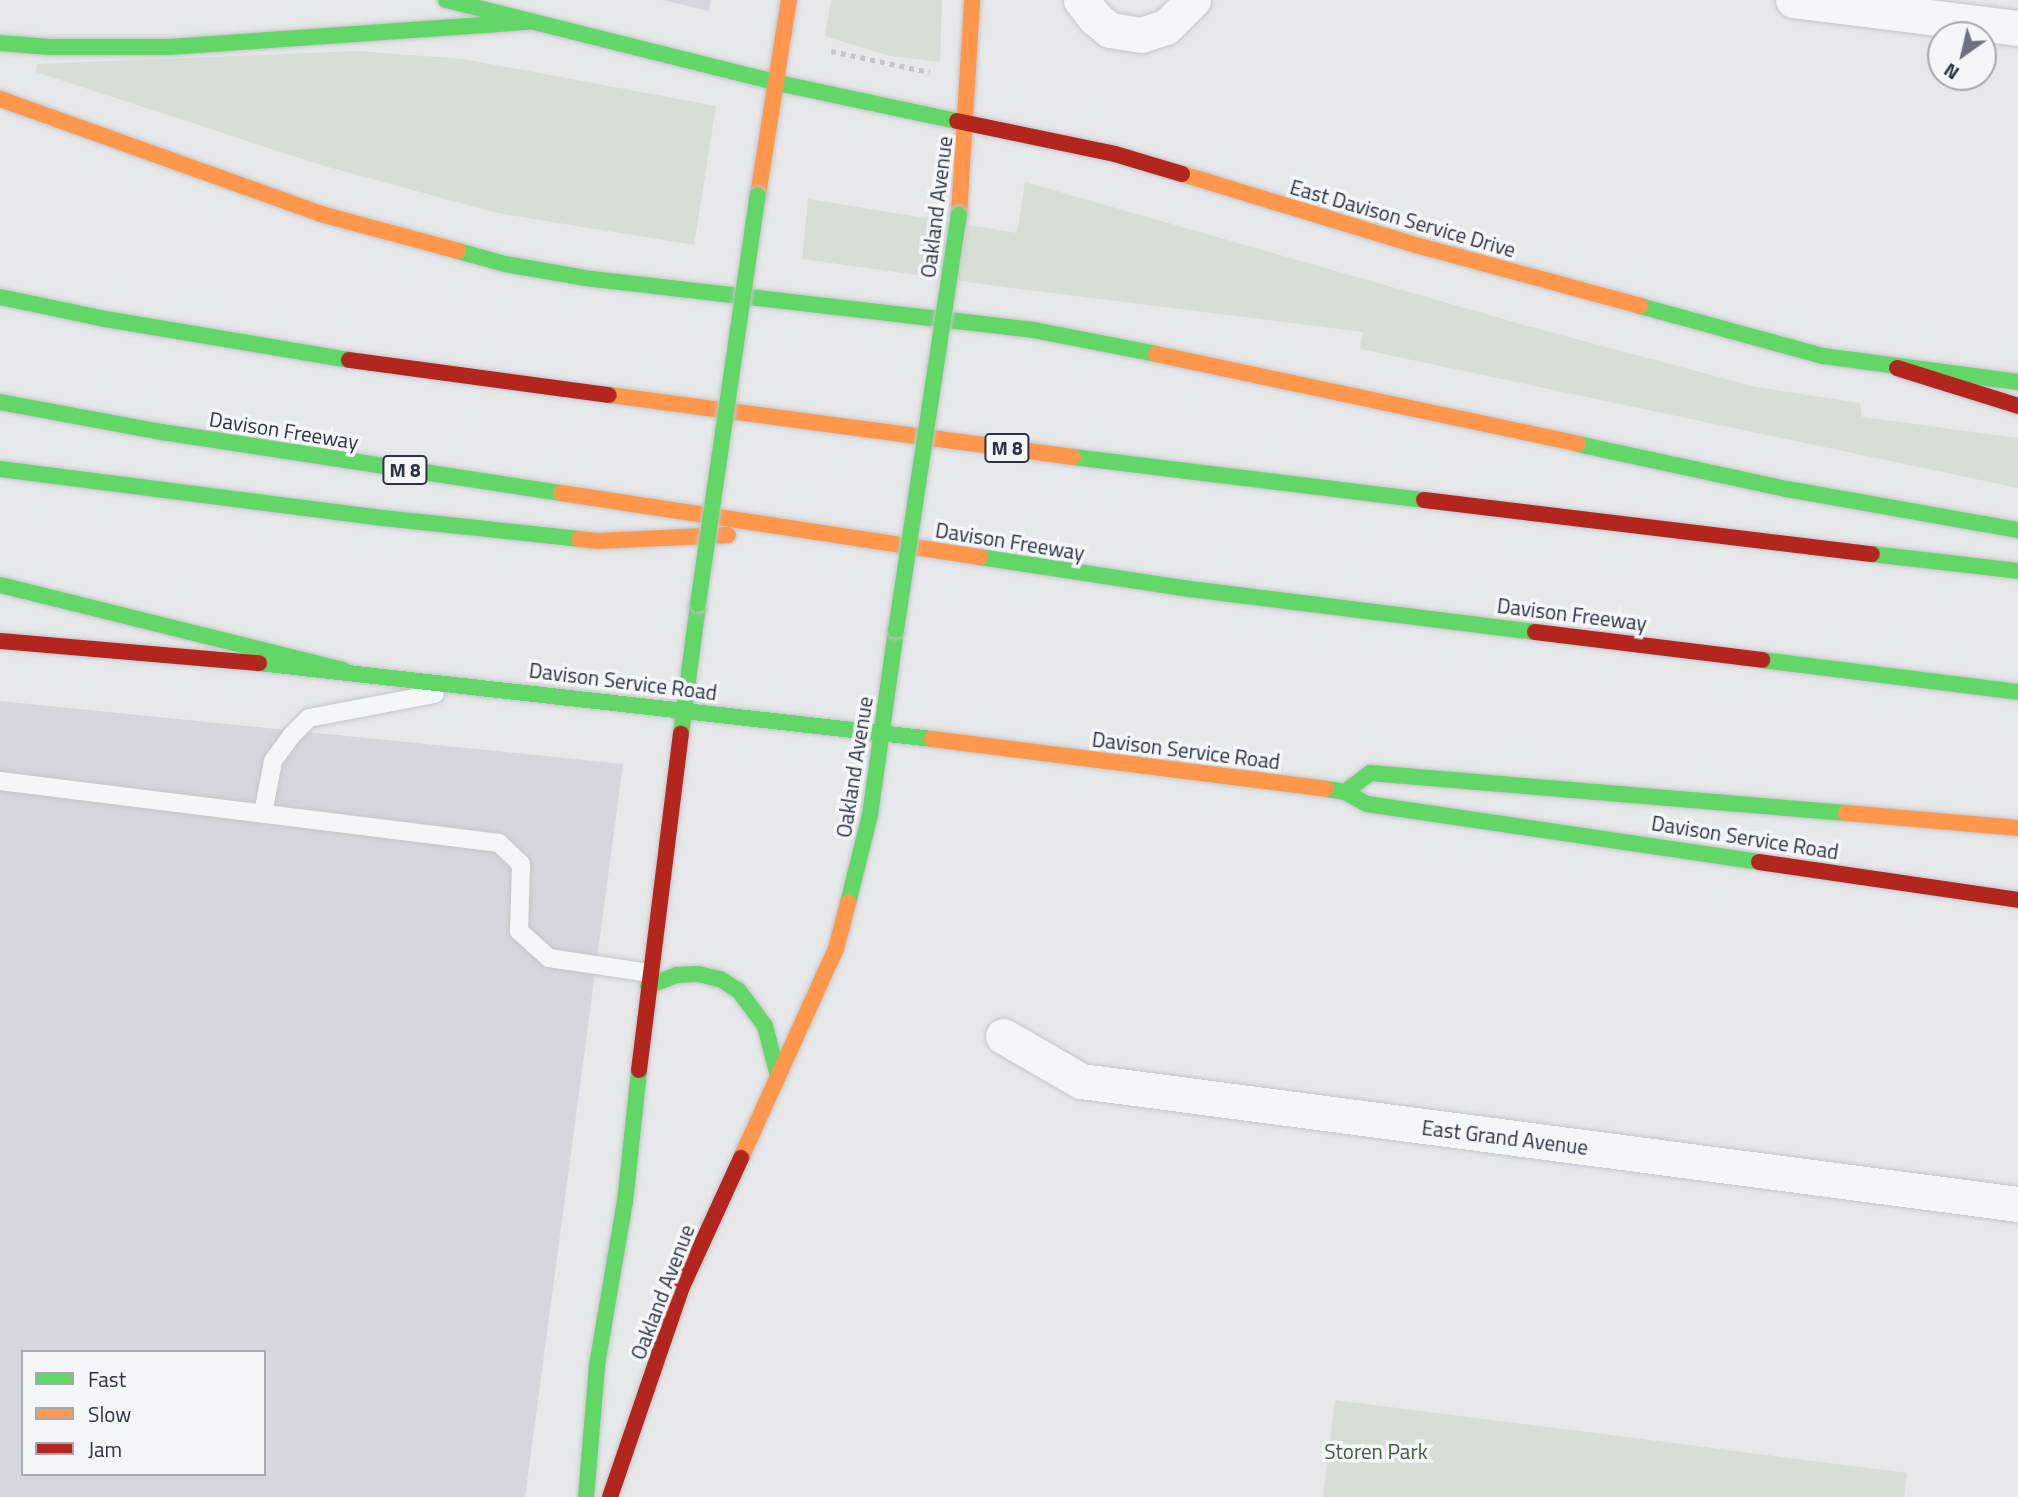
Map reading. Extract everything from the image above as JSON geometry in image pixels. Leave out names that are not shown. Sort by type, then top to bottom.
[{"type":"main road","name":"East Davison Service Drive","points":[[446,0],[778,83],[1115,154],[1437,251],[1823,356],[1897,368],[2018,382]]},
{"type":"main road","name":"Oakland Avenue","points":[[586,1497],[597,1365],[625,1202],[648,980],[683,710],[789,0]]},
{"type":"main road","name":"Oakland Avenue","points":[[610,1497],[682,1287],[836,949],[870,815],[895,630],[959,215],[967,123],[972,0]]},
{"type":"main road","points":[[0,43],[50,47],[169,47],[528,22]]},
{"type":"main road","points":[[0,99],[321,214],[505,264],[585,278],[1033,330],[1199,362],[1787,489],[2018,530]]},
{"type":"main road","name":"M 8","points":[[0,297],[105,319],[357,361],[1144,467],[2018,571]]},
{"type":"main road","points":[[1897,368],[2018,406]]},
{"type":"main road","name":"Davison Freeway","points":[[0,402],[162,432],[1190,590],[2018,692]]},
{"type":"main road","points":[[0,470],[374,517],[597,541],[812,531]]},
{"type":"main road","points":[[0,585],[343,670]]},
{"type":"main road","points":[[0,641],[343,670]]},
{"type":"main road","name":"Davison Service Road","points":[[343,670],[882,732],[1345,792],[1367,804],[2018,900]]},
{"type":"main road","points":[[1345,792],[1370,773],[2018,828]]},
{"type":"main road","points":[[648,980],[698,974],[720,979],[739,991],[765,1026],[778,1076]]},
{"type":"street","points":[[1081,0],[1095,18],[1110,30],[1141,35],[1166,27],[1193,0]]},
{"type":"street","points":[[1793,0],[2018,28]]},
{"type":"street","name":"East Grand Avenue","points":[[1003,1036],[1081,1081],[2018,1204]]},
{"type":"lane","points":[[263,813],[274,761],[291,736],[309,718],[478,686]]},
{"type":"lane","points":[[0,781],[499,842],[520,864],[519,931],[549,958],[648,980]]},
{"type":"path","points":[[831,51],[932,72]]},
{"type":"shaded area","points":[[662,0],[711,0],[709,11]]},
{"type":"shaded area","points":[[0,701],[623,764],[525,1497],[0,1497]]},
{"type":"green space","points":[[831,0],[942,0],[940,62],[890,56],[825,36]]},
{"type":"green space","points":[[358,51],[463,59],[716,106],[694,245],[497,213],[321,165],[36,72],[37,64]]},
{"type":"green space","points":[[1025,182],[1531,327],[1756,387],[1860,403],[1862,417],[2018,438],[2018,488],[1360,349],[1363,332],[802,259],[808,199],[1017,233]]},
{"type":"green space","name":"Storen Park","points":[[1335,1400],[1907,1473],[1904,1497],[1323,1497]]},
{"type":"traffic: fast","points":[[446,0],[778,83],[957,121]]},
{"type":"traffic: fast","points":[[0,43],[50,47],[169,47],[528,22]]},
{"type":"traffic: fast","points":[[698,604],[758,195]]},
{"type":"traffic: fast","points":[[896,630],[959,215]]},
{"type":"traffic: fast","points":[[458,251],[505,264],[585,278],[1033,330],[1156,354]]},
{"type":"traffic: fast","points":[[0,297],[105,319],[349,360]]},
{"type":"traffic: fast","points":[[1640,306],[1823,356],[2018,382]]},
{"type":"traffic: fast","points":[[0,402],[162,432],[561,493]]},
{"type":"traffic: fast","points":[[1578,444],[1787,489],[2018,530]]},
{"type":"traffic: fast","points":[[1073,457],[1424,500]]},
{"type":"traffic: fast","points":[[0,469],[374,517],[579,539]]},
{"type":"traffic: fast","points":[[1872,554],[2018,571]]},
{"type":"traffic: fast","points":[[980,557],[1190,589],[1535,632]]},
{"type":"traffic: fast","points":[[0,585],[343,670]]},
{"type":"traffic: fast","points":[[681,734],[698,604]]},
{"type":"traffic: fast","points":[[848,903],[870,815],[896,630]]},
{"type":"traffic: fast","points":[[1762,660],[2018,692]]},
{"type":"traffic: fast","points":[[259,663],[932,739]]},
{"type":"traffic: fast","points":[[1345,792],[1370,773],[1846,813]]},
{"type":"traffic: fast","points":[[1326,789],[1345,792],[1367,804],[1759,862]]},
{"type":"traffic: fast","points":[[648,986],[677,975],[698,974],[720,979],[739,991],[765,1026],[778,1076]]},
{"type":"traffic: fast","points":[[586,1497],[597,1365],[625,1202],[639,1070]]},
{"type":"traffic: slow","points":[[758,195],[789,0]]},
{"type":"traffic: slow","points":[[959,215],[972,0]]},
{"type":"traffic: slow","points":[[0,99],[321,214],[458,251]]},
{"type":"traffic: slow","points":[[1182,174],[1423,247],[1640,306]]},
{"type":"traffic: slow","points":[[1156,354],[1578,444]]},
{"type":"traffic: slow","points":[[609,395],[1073,457]]},
{"type":"traffic: slow","points":[[561,493],[980,557]]},
{"type":"traffic: slow","points":[[579,539],[598,541],[728,535]]},
{"type":"traffic: slow","points":[[932,739],[1326,789]]},
{"type":"traffic: slow","points":[[1846,813],[2018,828]]},
{"type":"traffic: slow","points":[[741,1158],[836,949],[848,903]]},
{"type":"traffic: jam","points":[[957,121],[1115,154],[1182,174]]},
{"type":"traffic: jam","points":[[349,360],[609,395]]},
{"type":"traffic: jam","points":[[1897,368],[2018,406]]},
{"type":"traffic: jam","points":[[1424,500],[1872,554]]},
{"type":"traffic: jam","points":[[1535,632],[1762,660]]},
{"type":"traffic: jam","points":[[0,641],[259,663]]},
{"type":"traffic: jam","points":[[639,1070],[681,734]]},
{"type":"traffic: jam","points":[[1759,862],[2018,900]]},
{"type":"traffic: jam","points":[[610,1497],[682,1287],[741,1158]]}]
